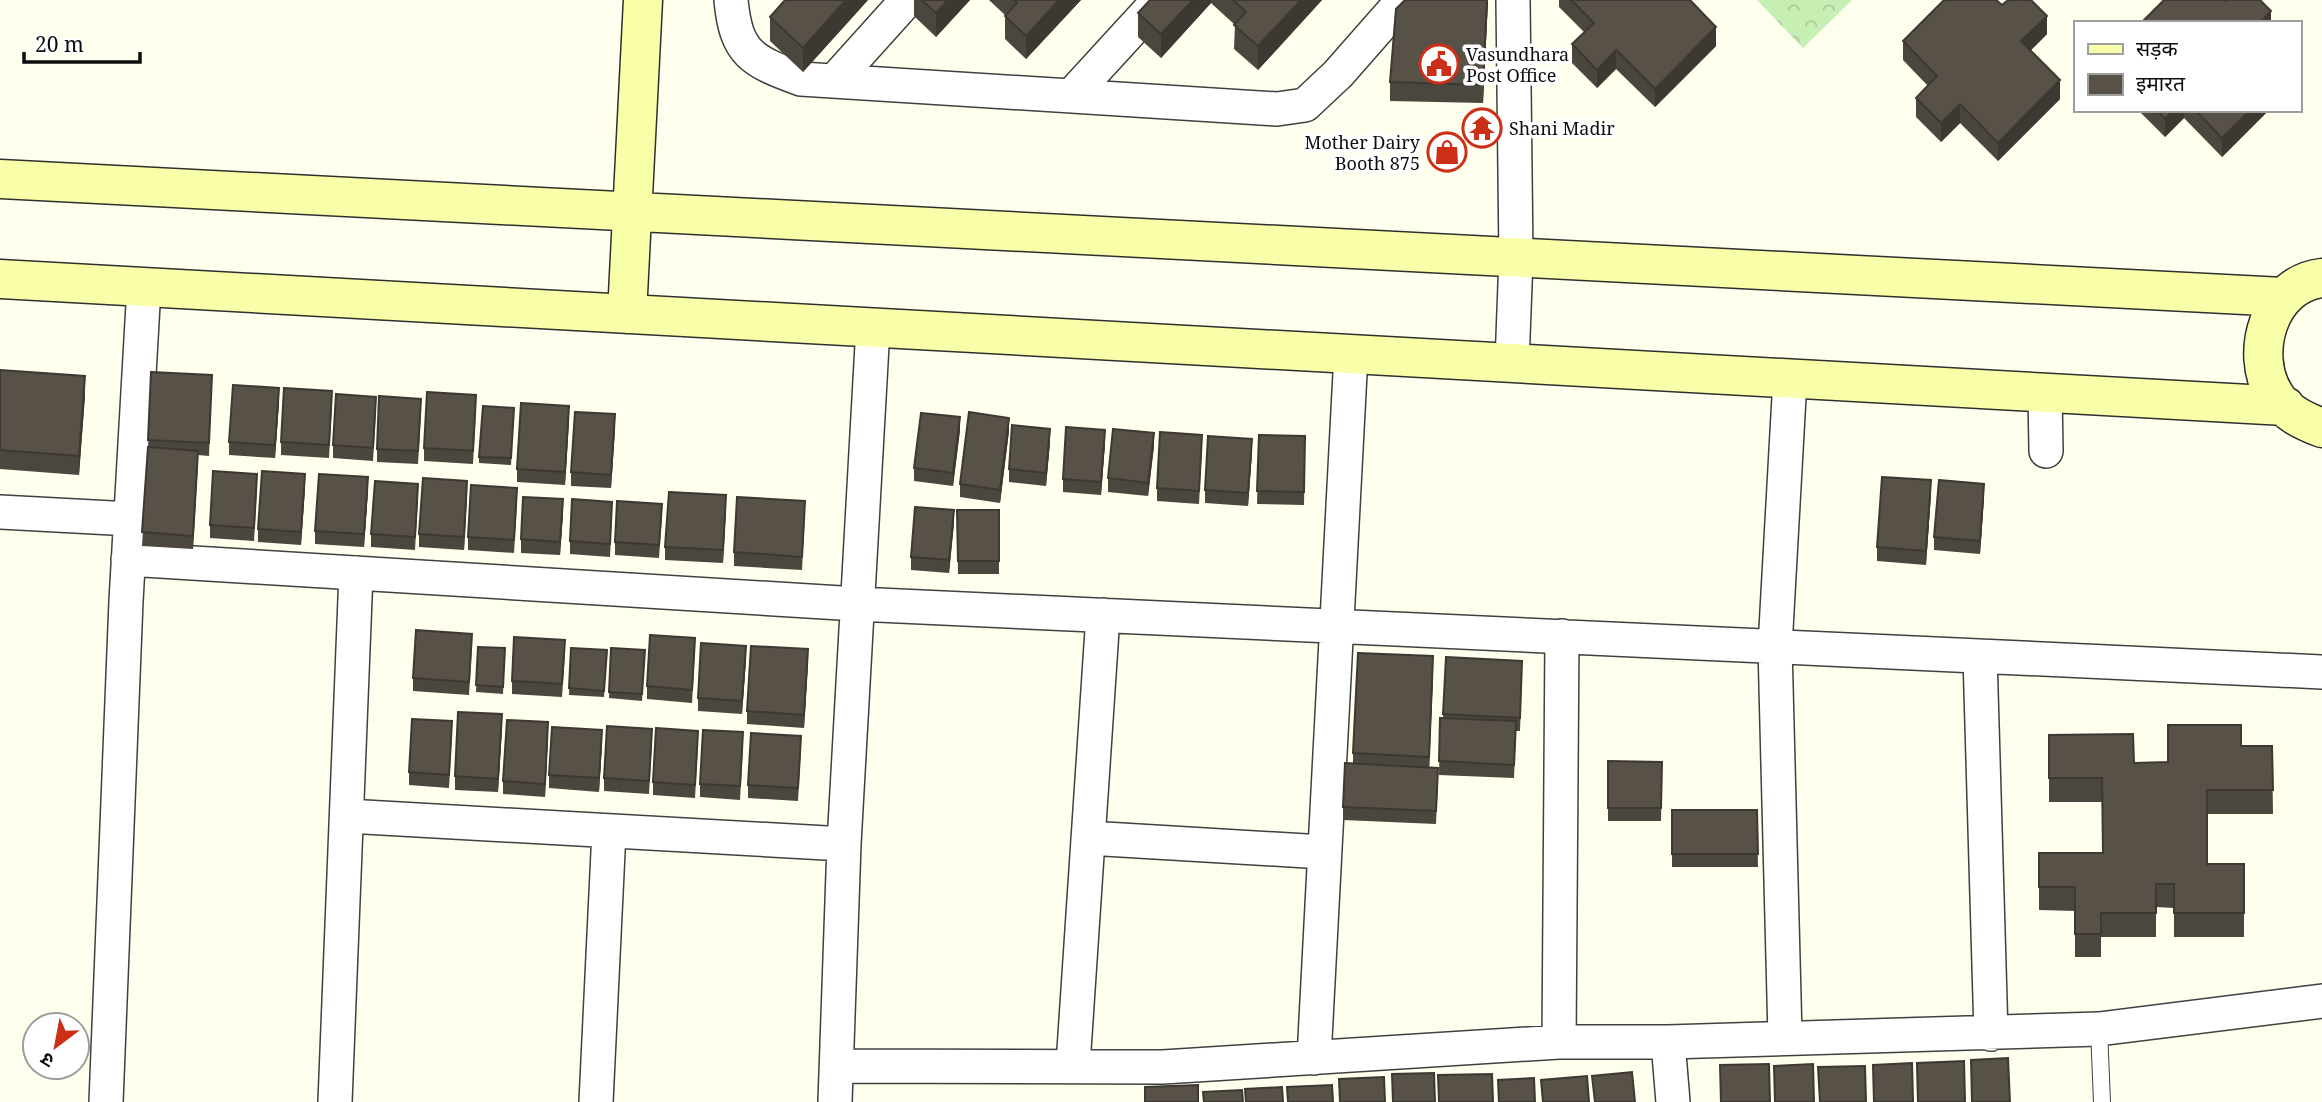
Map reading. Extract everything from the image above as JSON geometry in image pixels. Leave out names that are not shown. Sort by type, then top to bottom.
[{"type":"street","points":[[627,314],[643,0]]},
{"type":"street","points":[[731,0],[734,29],[746,50],[766,66],[801,79],[1278,109],[1305,105],[1338,74],[1404,0]]},
{"type":"street","points":[[835,80],[907,0]]},
{"type":"street","points":[[1072,95],[1159,0]]},
{"type":"street","points":[[1512,363],[1516,258],[1513,0]]},
{"type":"street","points":[[0,179],[2283,297]]},
{"type":"street","points":[[2322,278],[2312,279],[2283,297],[2264,331],[2262,362],[2274,396],[2296,418],[2322,428]]},
{"type":"street","points":[[0,279],[2285,406]]},
{"type":"street","points":[[106,1102],[128,559],[144,287]]},
{"type":"street","points":[[835,1102],[845,844],[873,327]]},
{"type":"street","points":[[1314,1058],[1351,354]]},
{"type":"street","points":[[1785,1037],[1775,647],[1790,379]]},
{"type":"street","points":[[2045,393],[2046,451]]},
{"type":"street","points":[[0,512],[131,519]]},
{"type":"street","points":[[128,559],[858,604],[2322,672]]},
{"type":"street","points":[[335,1102],[356,573]]},
{"type":"street","points":[[1073,1065],[1103,615]]},
{"type":"street","points":[[1559,1042],[1562,636]]},
{"type":"street","points":[[1980,656],[1992,1034]]},
{"type":"street","points":[[346,816],[845,844]]},
{"type":"street","points":[[596,1102],[609,831]]},
{"type":"street","points":[[1088,838],[1323,852]]},
{"type":"street","points":[[837,1066],[1163,1067],[1559,1042],[1992,1034],[2099,1029],[2322,1001]]},
{"type":"street","points":[[1668,1042],[1674,1102]]},
{"type":"lane","points":[[2099,1029],[2102,1102]]},
{"type":"green space","points":[[1757,0],[1852,0],[1803,48]]},
{"type":"building","points":[[785,0],[846,0],[803,48],[770,17]]},
{"type":"building","points":[[922,0],[948,0],[936,13]]},
{"type":"building","points":[[1014,0],[1059,0],[1026,36],[1005,16],[1017,3]]},
{"type":"building","points":[[1150,0],[1193,0],[1161,34],[1138,13]]},
{"type":"building","points":[[1233,0],[1301,0],[1258,46],[1234,25],[1246,12]]},
{"type":"building","name":"Vasundhara Post Office","points":[[1405,0],[1487,0],[1483,85],[1390,82],[1396,9]]},
{"type":"building","points":[[1571,0],[1690,0],[1716,27],[1655,89],[1616,50],[1597,70],[1572,44],[1594,23]]},
{"type":"building","points":[[1944,0],[1996,0],[2002,5],[2008,0],[2031,0],[2047,16],[2021,41],[2060,80],[1998,143],[1960,104],[1941,123],[1916,98],[1937,76],[1903,41]]},
{"type":"building","points":[[2164,0],[2260,0],[2271,11],[2262,21],[2143,21]]},
{"type":"building","points":[[2159,112],[2172,112],[2165,119]]},
{"type":"building","points":[[2197,112],[2248,112],[2222,138]]},
{"type":"building","points":[[0,370],[85,376],[79,456],[0,450]]},
{"type":"building","points":[[151,372],[212,375],[209,443],[148,440]]},
{"type":"building","points":[[233,385],[279,388],[275,445],[229,442]]},
{"type":"building","points":[[284,388],[332,391],[329,445],[281,442]]},
{"type":"building","points":[[427,392],[476,395],[473,451],[424,448]]},
{"type":"building","points":[[336,394],[376,397],[373,448],[333,445]]},
{"type":"building","points":[[379,396],[421,399],[418,451],[377,449]]},
{"type":"building","points":[[521,403],[569,406],[565,472],[517,469]]},
{"type":"building","points":[[483,406],[514,408],[511,458],[479,457]]},
{"type":"building","points":[[575,412],[615,414],[611,475],[571,472]]},
{"type":"building","points":[[969,412],[1009,418],[1000,490],[960,484]]},
{"type":"building","points":[[921,413],[960,417],[953,473],[914,468]]},
{"type":"building","points":[[1012,425],[1050,429],[1046,473],[1009,469]]},
{"type":"building","points":[[1066,427],[1105,430],[1101,482],[1063,479]]},
{"type":"building","points":[[1113,429],[1154,433],[1148,483],[1108,478]]},
{"type":"building","points":[[1160,432],[1202,435],[1199,491],[1157,488]]},
{"type":"building","points":[[1259,435],[1305,436],[1304,492],[1257,491]]},
{"type":"building","points":[[1208,436],[1252,439],[1248,493],[1205,490]]},
{"type":"building","points":[[148,447],[198,451],[193,536],[142,532]]},
{"type":"building","points":[[213,471],[257,474],[254,528],[210,525]]},
{"type":"building","points":[[262,471],[305,474],[301,532],[258,529]]},
{"type":"building","points":[[319,474],[368,477],[364,534],[315,531]]},
{"type":"building","points":[[1882,477],[1931,480],[1926,551],[1877,547]]},
{"type":"building","points":[[423,478],[467,481],[464,537],[419,534]]},
{"type":"building","points":[[1939,480],[1984,484],[1980,541],[1934,537]]},
{"type":"building","points":[[375,481],[418,484],[415,537],[371,534]]},
{"type":"building","points":[[471,485],[517,488],[514,540],[468,537]]},
{"type":"building","points":[[669,492],[726,495],[723,550],[665,547]]},
{"type":"building","points":[[523,497],[563,499],[560,542],[521,539]]},
{"type":"building","points":[[737,497],[805,501],[802,557],[734,552]]},
{"type":"building","points":[[572,499],[612,502],[610,544],[570,541]]},
{"type":"building","points":[[617,501],[662,504],[659,545],[615,542]]},
{"type":"building","points":[[915,507],[954,510],[949,560],[911,557]]},
{"type":"building","points":[[957,510],[999,510],[999,561],[958,561]]},
{"type":"building","points":[[416,630],[472,634],[469,682],[413,678]]},
{"type":"building","points":[[650,635],[695,638],[692,690],[647,686]]},
{"type":"building","points":[[514,637],[565,640],[562,684],[512,681]]},
{"type":"building","points":[[701,643],[746,646],[742,701],[698,698]]},
{"type":"building","points":[[751,646],[808,649],[804,715],[747,711]]},
{"type":"building","points":[[478,647],[505,648],[503,687],[476,685]]},
{"type":"building","points":[[571,648],[607,650],[604,691],[569,688]]},
{"type":"building","points":[[611,648],[645,650],[642,694],[609,692]]},
{"type":"building","points":[[1358,653],[1433,656],[1429,757],[1353,753]]},
{"type":"building","points":[[1446,657],[1522,661],[1520,718],[1443,714]]},
{"type":"building","points":[[458,712],[502,714],[498,779],[455,776]]},
{"type":"building","points":[[1440,718],[1516,721],[1514,765],[1439,761]]},
{"type":"building","points":[[412,719],[452,721],[449,775],[409,772]]},
{"type":"building","points":[[507,720],[548,722],[545,784],[503,781]]},
{"type":"building","points":[[2168,725],[2241,725],[2241,746],[2272,746],[2273,790],[2207,790],[2207,864],[2244,864],[2244,913],[2174,913],[2174,884],[2156,884],[2156,913],[2101,913],[2101,934],[2075,934],[2075,887],[2039,887],[2039,853],[2103,853],[2102,778],[2049,778],[2049,735],[2133,734],[2134,763],[2168,762]]},
{"type":"building","points":[[607,726],[652,729],[649,781],[604,778]]},
{"type":"building","points":[[552,727],[602,730],[599,778],[549,775]]},
{"type":"building","points":[[656,728],[698,731],[695,785],[653,782]]},
{"type":"building","points":[[703,730],[743,732],[740,786],[700,784]]},
{"type":"building","points":[[751,733],[801,736],[798,788],[748,785]]},
{"type":"building","points":[[1608,761],[1662,762],[1661,808],[1608,808]]},
{"type":"building","points":[[1345,763],[1438,768],[1436,811],[1343,807]]},
{"type":"building","points":[[1672,810],[1757,810],[1758,854],[1672,854]]},
{"type":"building","points":[[2008,1058],[2010,1102],[1972,1102],[1971,1060]]},
{"type":"building","points":[[1964,1061],[1965,1102],[1918,1102],[1917,1063]]},
{"type":"building","points":[[1912,1063],[1913,1102],[1874,1102],[1873,1065]]},
{"type":"building","points":[[1769,1064],[1770,1102],[1721,1102],[1720,1065]]},
{"type":"building","points":[[1813,1064],[1814,1102],[1775,1102],[1774,1066]]},
{"type":"building","points":[[1865,1066],[1866,1102],[1820,1102],[1818,1067]]},
{"type":"building","points":[[1632,1072],[1635,1102],[1595,1102],[1592,1076]]},
{"type":"building","points":[[1434,1073],[1435,1102],[1393,1102],[1392,1074]]},
{"type":"building","points":[[1492,1074],[1493,1102],[1439,1102],[1438,1075]]},
{"type":"building","points":[[1587,1076],[1589,1102],[1543,1102],[1541,1080]]},
{"type":"building","points":[[1384,1077],[1385,1102],[1340,1102],[1339,1079]]},
{"type":"building","points":[[1534,1078],[1535,1102],[1499,1102],[1498,1080]]},
{"type":"building","points":[[1198,1085],[1198,1102],[1145,1102],[1145,1087]]},
{"type":"building","points":[[1332,1085],[1333,1102],[1288,1102],[1287,1087]]},
{"type":"building","points":[[1282,1087],[1283,1102],[1246,1102],[1245,1089]]},
{"type":"building","points":[[1242,1090],[1243,1102],[1204,1102],[1203,1092]]},
{"type":"place","name":"Vasundhara Post Office","points":[[1439,64]]},
{"type":"place","name":"Shani Madir","points":[[1482,128]]},
{"type":"place","name":"Mother Dairy Booth 875","points":[[1447,152]]}]
